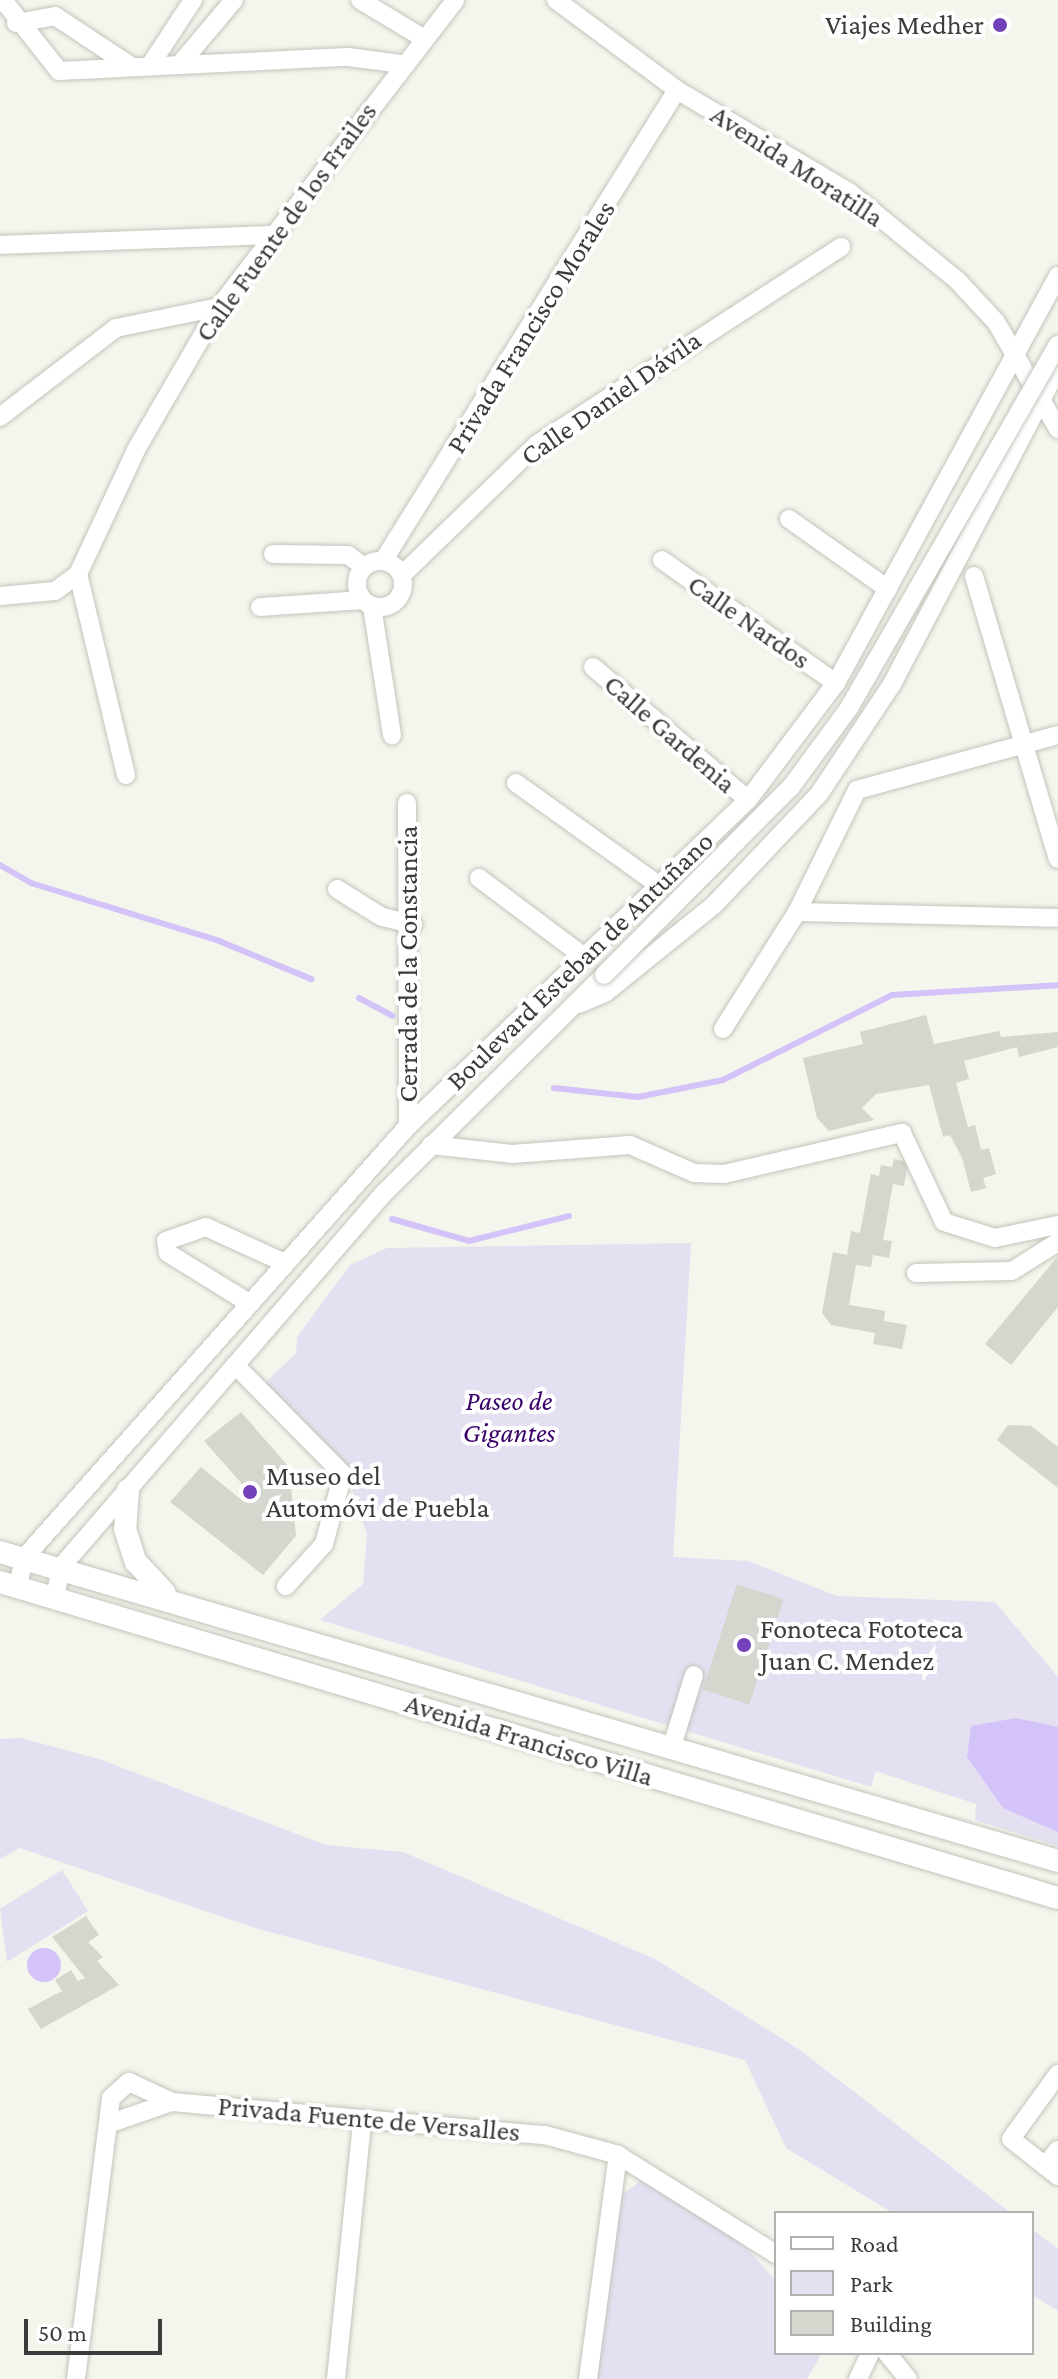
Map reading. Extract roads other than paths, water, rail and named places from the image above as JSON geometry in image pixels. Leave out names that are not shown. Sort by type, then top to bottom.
[{"type":"main road","points":[[128,1490],[125,1529],[136,1562],[165,1594]]},
{"type":"main road","name":"Avenida Francisco Villa","points":[[0,1552],[165,1594],[1058,1861]]},
{"type":"main road","name":"Avenida Francisco Villa","points":[[9,1584],[1058,1898]]},
{"type":"street","points":[[3,0],[16,23],[59,71],[129,65],[348,57],[401,64]]},
{"type":"street","points":[[151,64],[193,0]]},
{"type":"street","points":[[181,63],[234,0]]},
{"type":"street","points":[[360,0],[423,38]]},
{"type":"street","name":"Calle Fuente de los Frailes","points":[[78,574],[137,448],[219,307],[401,64],[455,0]]},
{"type":"street","name":"Avenida Moratilla","points":[[556,0],[677,90],[849,192],[957,280],[1014,348],[1043,395],[1058,429]]},
{"type":"street","points":[[16,23],[55,16],[129,65]]},
{"type":"street","name":"Privada Francisco Morales","points":[[383,561],[677,90]]},
{"type":"street","points":[[0,245],[270,235]]},
{"type":"street","name":"Calle Daniel Dávila","points":[[402,575],[536,445],[841,247]]},
{"type":"street","name":"Boulevard Esteban de Antuñano","points":[[9,1584],[24,1558],[408,1126],[748,800],[836,683],[1014,348],[1058,275]]},
{"type":"street","points":[[0,417],[116,328],[219,307]]},
{"type":"street","name":"Boulevard Esteban de Antuñano","points":[[61,1567],[383,1194],[791,787],[840,720],[1058,345]]},
{"type":"street","points":[[569,1009],[605,993],[714,905],[819,794],[892,684],[1058,368]]},
{"type":"street","points":[[789,519],[888,589]]},
{"type":"street","points":[[273,554],[348,555],[364,567]]},
{"type":"street","name":"Calle Nardos","points":[[662,560],[836,683]]},
{"type":"street","points":[[260,607],[397,601],[402,575],[383,561],[364,567]]},
{"type":"street","points":[[364,567],[357,589],[367,603],[392,735]]},
{"type":"street","points":[[0,596],[55,591],[78,574],[126,775]]},
{"type":"street","points":[[974,576],[1058,859]]},
{"type":"street","name":"Calle Gardenia","points":[[593,667],[748,800]]},
{"type":"street","points":[[723,1029],[797,912],[857,790],[1058,735]]},
{"type":"street","points":[[516,783],[660,886]]},
{"type":"street","name":"Cerrada de la Constancia","points":[[407,803],[413,924],[408,1126]]},
{"type":"street","points":[[479,878],[583,956]]},
{"type":"street","points":[[337,889],[382,917],[413,924]]},
{"type":"street","points":[[797,912],[822,916],[1058,918]]},
{"type":"street","points":[[431,1145],[512,1154],[630,1145],[694,1173],[724,1174],[902,1133],[944,1222],[995,1238],[1058,1225]]},
{"type":"street","points":[[249,1303],[168,1253],[166,1241],[206,1227],[285,1263]]},
{"type":"street","points":[[916,1273],[1012,1271],[1058,1242]]},
{"type":"street","points":[[235,1365],[343,1474],[324,1544],[286,1586]]},
{"type":"street","points":[[55,1598],[61,1567]]},
{"type":"street","points":[[672,1746],[694,1675]]},
{"type":"street","points":[[1058,2074],[1011,2139],[1052,2171],[1058,2150]]},
{"type":"street","name":"Privada Fuente de Versalles","points":[[172,2102],[108,2124],[111,2098],[129,2082],[172,2102],[362,2123],[486,2125],[618,2155],[774,2253]]},
{"type":"street","points":[[336,2379],[362,2123]]},
{"type":"street","points":[[76,2379],[108,2124]]},
{"type":"street","points":[[588,2379],[618,2155]]},
{"type":"street","points":[[858,2379],[868,2355]]},
{"type":"street","points":[[889,2357],[908,2379]]},
{"type":"waterway","points":[[0,865],[31,883],[219,941],[311,979]]},
{"type":"waterway","points":[[554,1088],[638,1097],[723,1080],[892,995],[1058,985]]},
{"type":"waterway","points":[[359,998],[393,1016]]},
{"type":"waterway","points":[[392,1219],[469,1241],[569,1216]]},
{"type":"place","name":"Viajes Medher","points":[[1000,25]]},
{"type":"place","name":"Museo del Automóvi de Puebla","points":[[250,1492]]},
{"type":"place","name":"Fonoteca Fototeca Juan C. Mendez","points":[[744,1645]]},
{"type":"park label","name":"Paseo de Gigantes","points":[[509,1417]]}]
